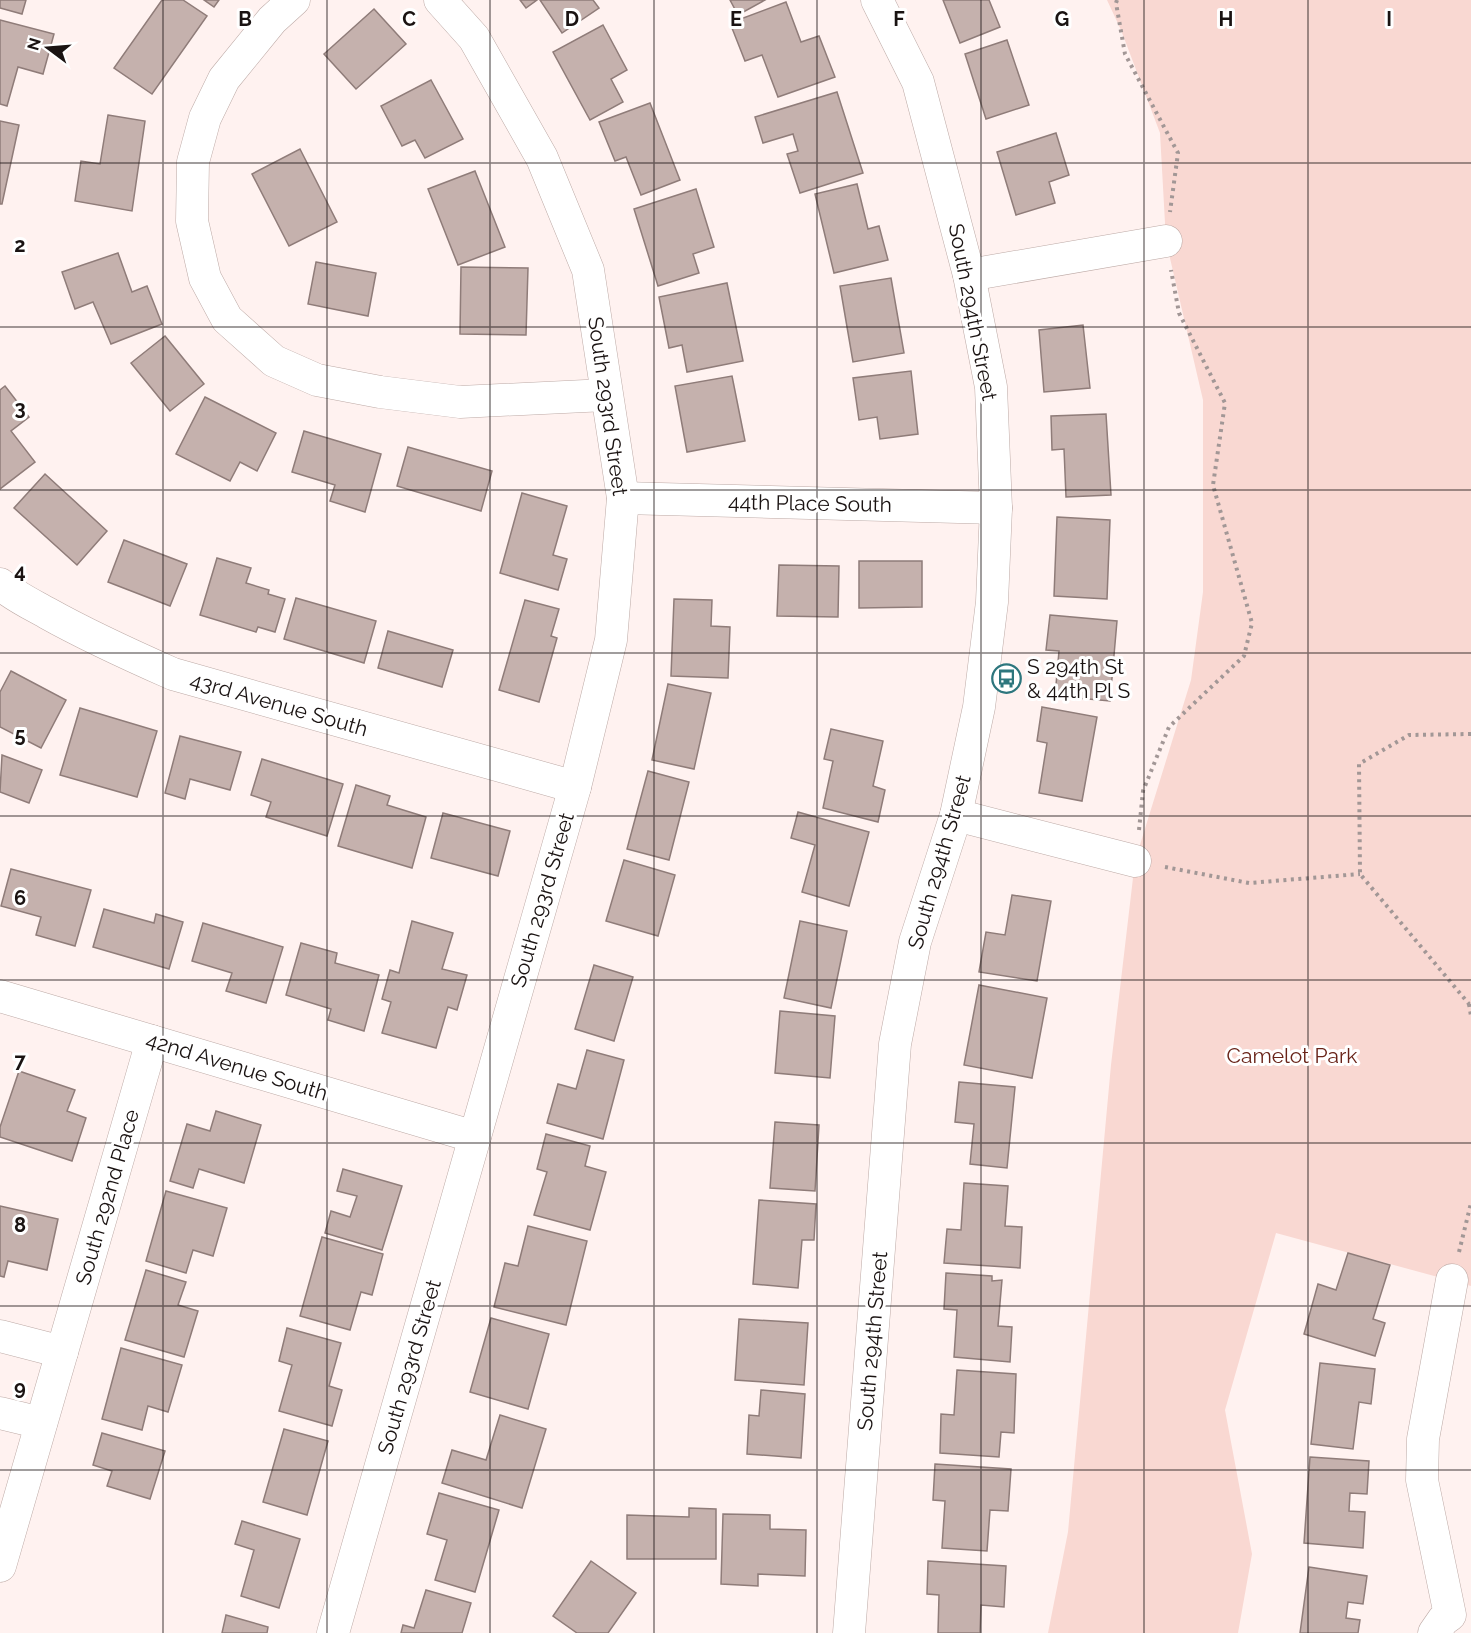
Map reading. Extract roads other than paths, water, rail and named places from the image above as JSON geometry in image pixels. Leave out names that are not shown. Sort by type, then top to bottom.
[{"type":"street","points":[[294,0],[272,20],[224,79],[205,118],[193,162],[192,221],[205,278],[227,320],[274,361],[317,380],[380,392],[460,402],[606,395]]},
{"type":"street","name":"South 293rd Street","points":[[333,1633],[574,787],[611,640],[623,498],[588,270],[542,158],[474,38],[440,0]]},
{"type":"street","name":"South 294th Street","points":[[849,1633],[896,1044],[915,942],[957,815],[979,707],[992,602],[996,508],[991,387],[969,274],[918,82],[877,0]]},
{"type":"street","points":[[969,274],[1166,241]]},
{"type":"street","name":"44th Place South","points":[[623,498],[996,508]]},
{"type":"street","name":"43rd Avenue South","points":[[0,584],[10,592],[114,649],[172,674],[574,787]]},
{"type":"street","points":[[957,815],[1135,861]]},
{"type":"street","name":"42nd Avenue South","points":[[0,996],[475,1137]]},
{"type":"street","name":"South 292nd Place","points":[[0,1566],[152,1041]]},
{"type":"street","points":[[1452,1280],[1423,1439],[1422,1480],[1452,1620]]},
{"type":"street","points":[[0,1336],[62,1352]]},
{"type":"street","points":[[0,1413],[41,1423]]},
{"type":"place","name":"S 294th St & 44th Pl S","points":[[1006,678]]},
{"type":"park label","name":"Camelot Park","points":[[1292,1055]]}]
